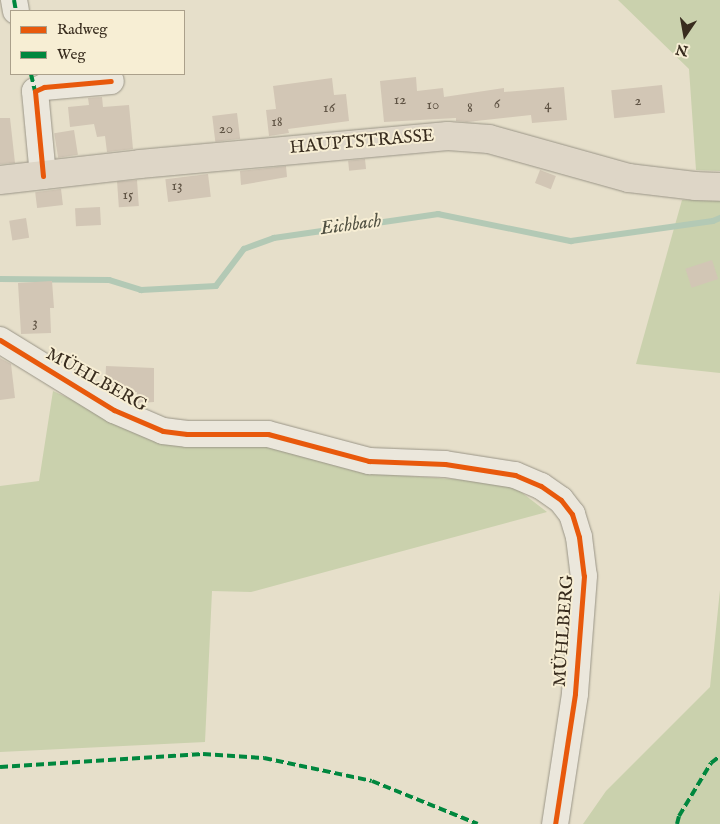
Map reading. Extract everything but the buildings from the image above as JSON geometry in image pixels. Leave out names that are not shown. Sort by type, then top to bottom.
[{"type":"main road","name":"HAUPTSTRASSE","points":[[0,180],[140,164],[448,136],[489,139],[629,178],[720,187]]},
{"type":"street","points":[[42,176],[33,82],[44,87],[111,81]]},
{"type":"street","name":"MÜHLBERG","points":[[0,340],[114,410],[163,431],[187,434],[268,434],[369,461],[445,464],[515,475],[541,486],[561,500],[572,514],[579,538],[584,576],[575,694],[555,824]]},
{"type":"green space","points":[[618,0],[720,0],[720,171],[696,170],[689,69]]},
{"type":"green space","points":[[682,200],[720,200],[720,373],[636,364]]},
{"type":"green space","points":[[53,391],[175,446],[260,444],[362,473],[512,485],[547,512],[251,592],[212,591],[205,742],[0,752],[0,486],[39,481]]},
{"type":"green space","points":[[720,590],[720,824],[583,824],[606,791],[710,687]]},
{"type":"waterway","name":"Eichbach","points":[[0,279],[109,280],[141,290],[216,286],[244,249],[274,238],[438,214],[571,241],[713,221],[720,218]]},
{"type":"marked path","points":[[14,0],[16,10]]},
{"type":"marked path","points":[[31,75],[35,91]]},
{"type":"marked path","points":[[0,767],[203,754],[264,758],[372,781],[478,824]]},
{"type":"marked path","points":[[677,824],[679,816],[711,763],[720,756]]},
{"type":"cycle path","points":[[43,176],[35,91],[44,87],[111,81]]},
{"type":"cycle path","points":[[0,340],[114,410],[163,431],[187,434],[268,434],[369,461],[445,464],[515,475],[541,486],[561,500],[572,514],[579,537],[584,576],[575,694],[555,824]]}]
